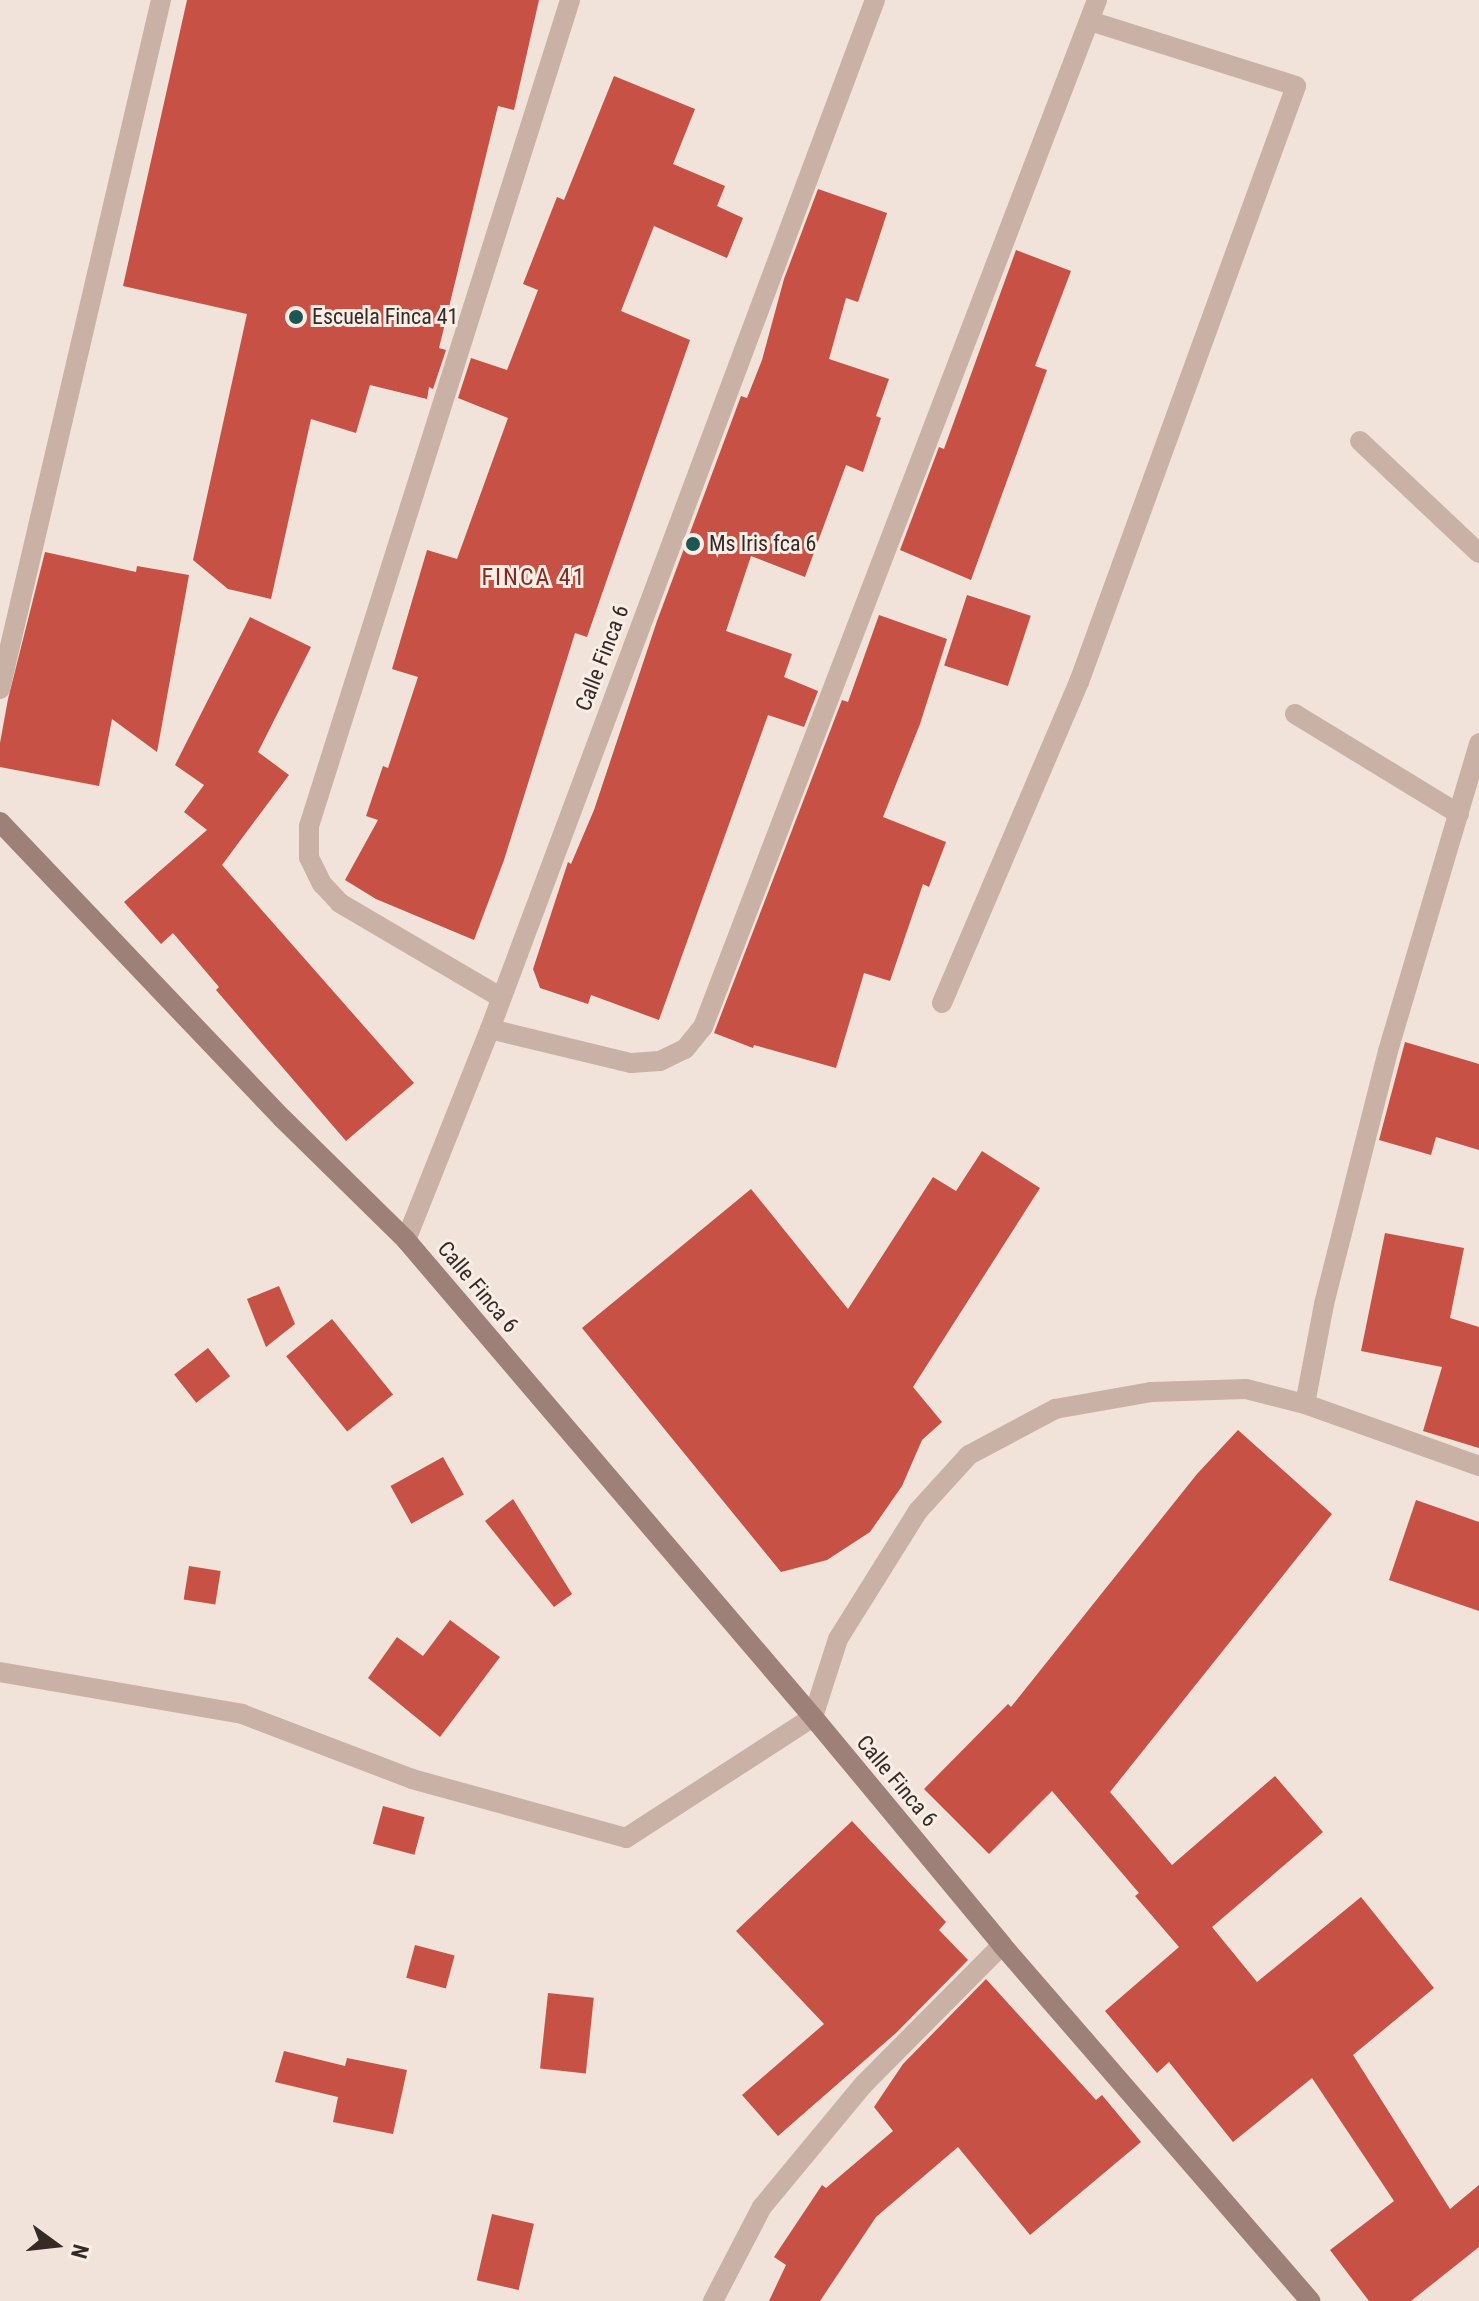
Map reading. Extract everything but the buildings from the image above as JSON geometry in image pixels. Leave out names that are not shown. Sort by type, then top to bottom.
[{"type":"street","points":[[0,689],[161,0]]},
{"type":"street","points":[[500,997],[340,903],[322,884],[309,857],[309,826],[570,0]]},
{"type":"street","name":"Calle Finca 6","points":[[875,0],[490,1029],[406,1240],[813,1717],[1002,1945],[1310,2301]]},
{"type":"street","points":[[490,1029],[631,1063],[660,1061],[685,1049],[703,1027],[1097,0]]},
{"type":"street","points":[[942,1003],[1079,682],[1296,86],[1090,21]]},
{"type":"street","points":[[1360,441],[1479,553]]},
{"type":"street","points":[[1295,714],[1459,814]]},
{"type":"street","points":[[1305,1404],[1324,1304],[1388,1051],[1479,743]]},
{"type":"street","points":[[0,822],[282,1118],[406,1240]]},
{"type":"street","points":[[0,1672],[242,1714],[412,1779],[626,1838],[813,1717],[838,1639],[918,1511],[969,1455],[1055,1409],[1151,1392],[1246,1389],[1305,1404],[1479,1466]]},
{"type":"street","points":[[713,2301],[762,2207],[863,2085],[1002,1945]]},
{"type":"place","name":"Escuela Finca 41","points":[[296,317]]},
{"type":"place","name":"Ms Iris fca 6","points":[[693,544]]},
{"type":"district","name":"FINCA 41","points":[[534,578]]}]
